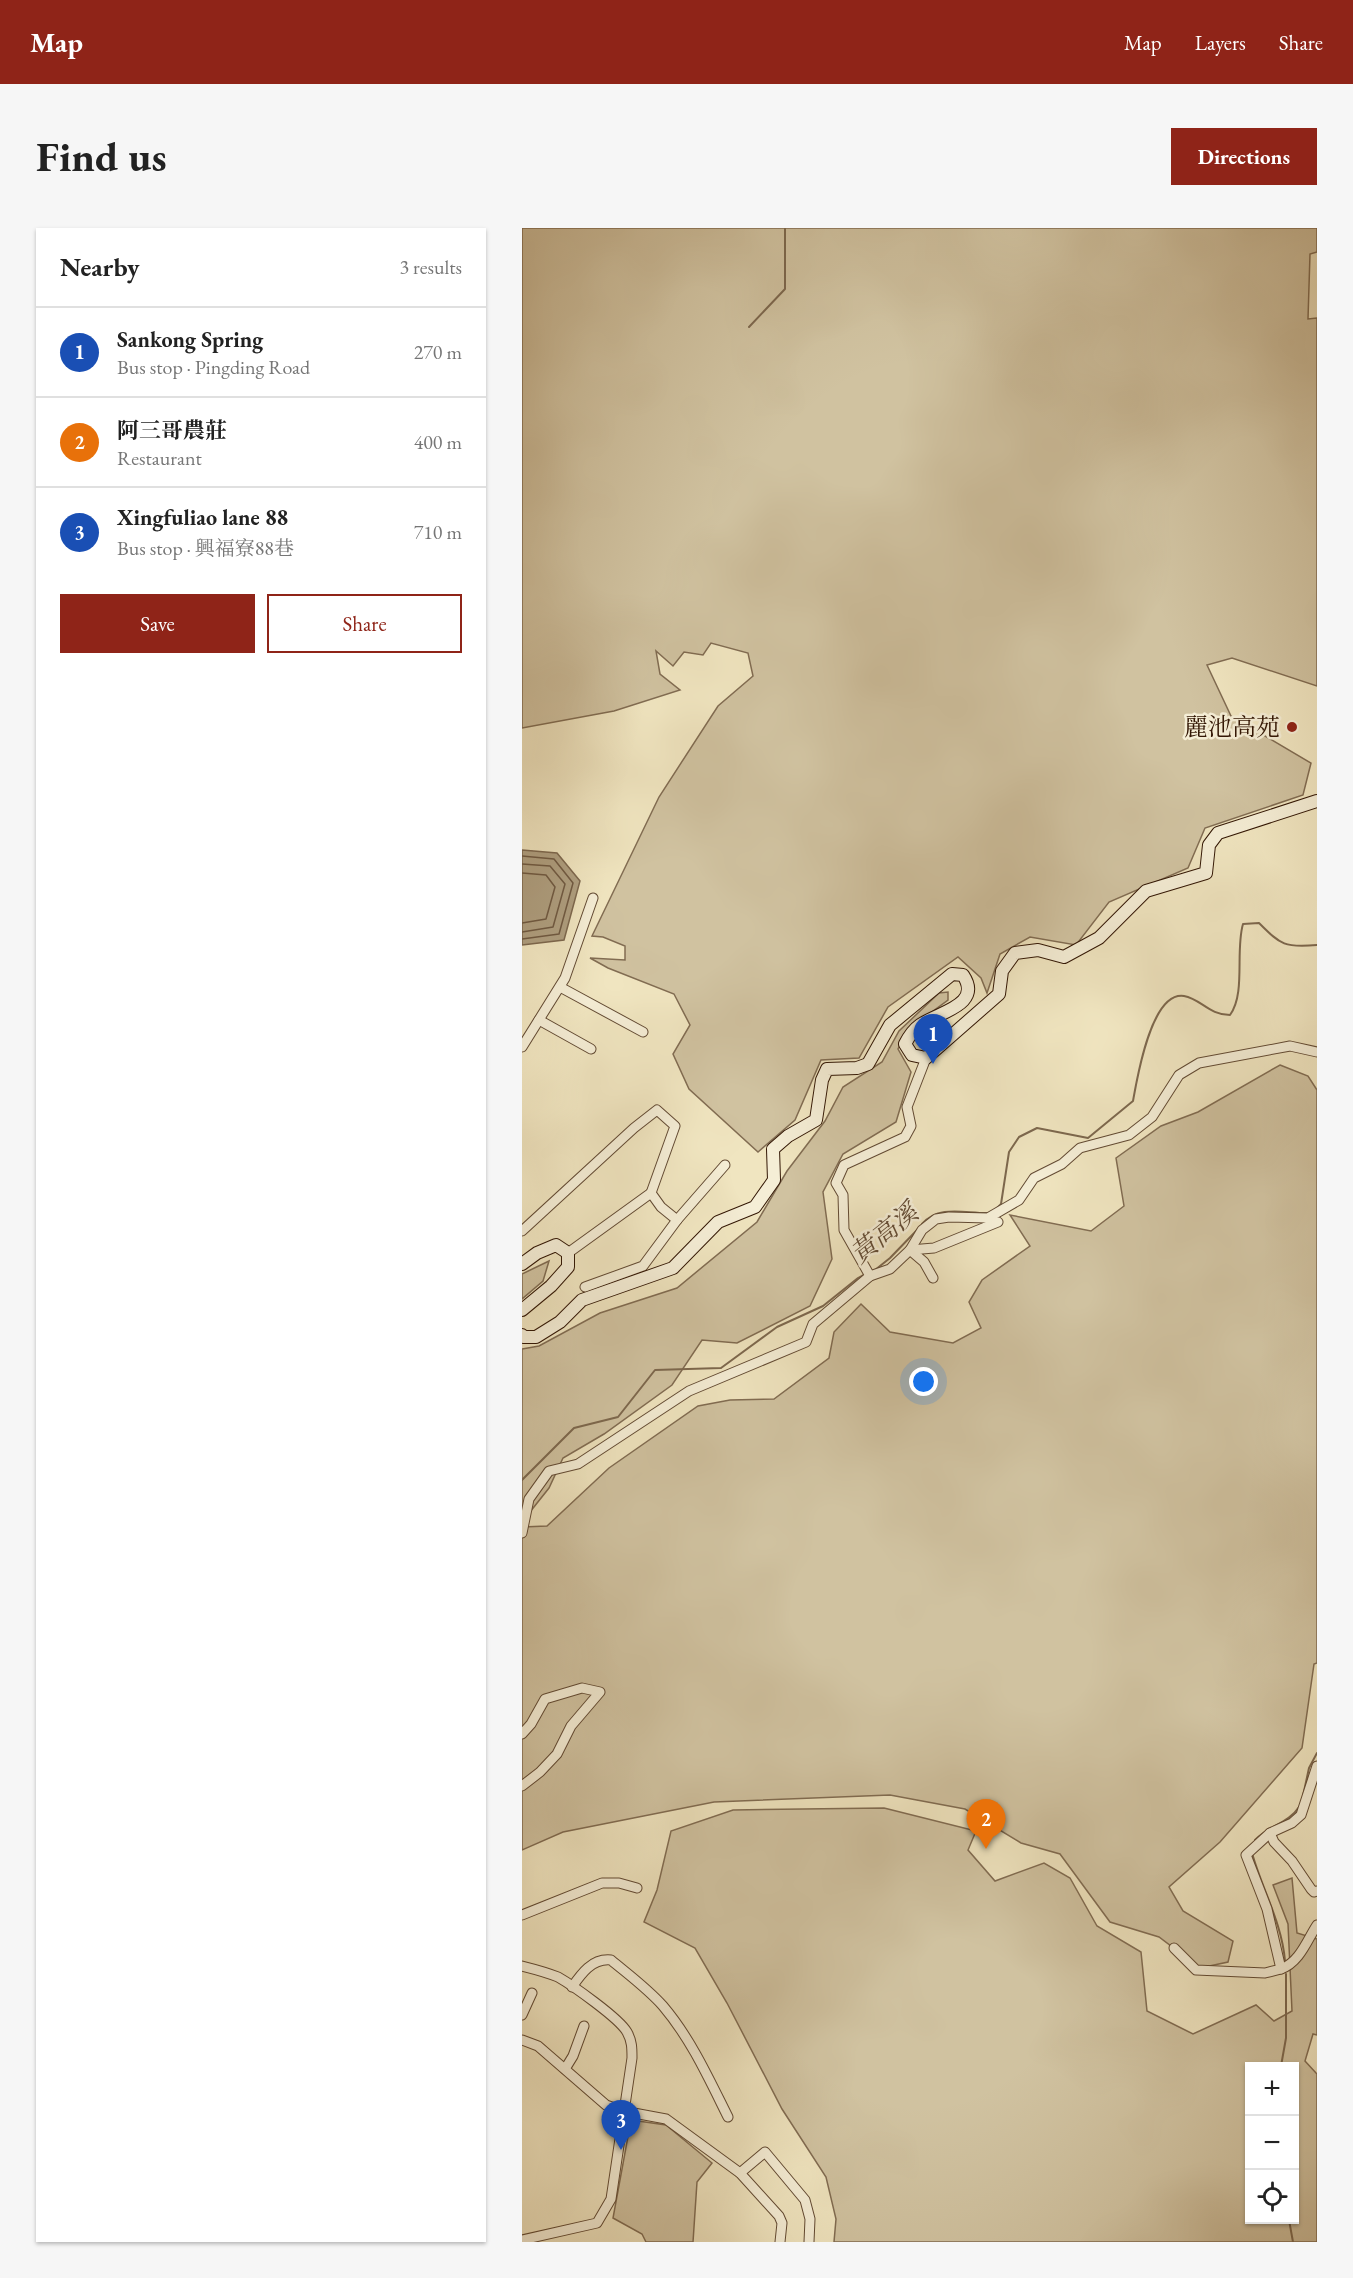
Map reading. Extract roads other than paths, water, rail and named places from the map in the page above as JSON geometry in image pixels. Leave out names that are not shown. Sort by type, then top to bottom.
[{"type":"street","points":[[870,1276],[844,1230],[843,1195],[836,1184],[844,1165],[905,1137],[911,1126],[907,1107],[926,1058],[999,994],[1002,971],[1015,953],[1038,950],[1064,957],[1099,938],[1146,891],[1206,873],[1209,845],[1218,833],[1317,801]]},
{"type":"street","points":[[522,1047],[565,978],[593,898]]},
{"type":"street","points":[[522,1335],[536,1337],[560,1322],[582,1300],[672,1268],[718,1221],[755,1207],[774,1180],[772,1149],[788,1136],[816,1120],[822,1080],[827,1069],[857,1068],[868,1064],[890,1025],[952,974],[963,975],[968,984],[969,993],[961,1003],[921,1024],[910,1033],[905,1044],[912,1055],[926,1058]]},
{"type":"street","points":[[560,987],[643,1032]]},
{"type":"street","points":[[539,1020],[591,1049]]},
{"type":"street","points":[[522,1533],[529,1499],[549,1471],[578,1464],[689,1391],[806,1342],[813,1324],[870,1276],[890,1269],[910,1250],[922,1230],[936,1219],[988,1218],[1019,1200],[1034,1178],[1062,1164],[1080,1148],[1129,1135],[1152,1117],[1179,1075],[1199,1063],[1290,1046],[1317,1052]]},
{"type":"street","points":[[522,1231],[634,1128],[657,1110],[675,1126],[651,1193],[568,1253]]},
{"type":"street","points":[[585,1287],[643,1266],[677,1220],[725,1165]]},
{"type":"street","points":[[651,1193],[661,1207],[677,1220]]},
{"type":"street","points":[[910,1250],[934,1248],[998,1222]]},
{"type":"street","points":[[522,1264],[537,1253],[556,1245],[568,1253]]},
{"type":"street","points":[[910,1250],[924,1262],[933,1278]]},
{"type":"street","points":[[522,1310],[551,1286],[568,1266],[568,1253]]},
{"type":"street","points":[[522,1734],[531,1724],[545,1699],[582,1688],[600,1692],[571,1726],[557,1754],[540,1772],[522,1786]]},
{"type":"street","points":[[1281,1969],[1267,1909],[1246,1856],[1270,1833],[1292,1823],[1301,1815],[1317,1767]]},
{"type":"street","points":[[1270,1833],[1274,1842],[1292,1861],[1311,1889],[1314,1892],[1317,1891]]},
{"type":"street","points":[[522,1915],[602,1883],[637,1888]]},
{"type":"street","points":[[1174,1948],[1196,1970],[1265,1973],[1290,1966],[1317,1925]]},
{"type":"street","points":[[572,1987],[585,1968],[605,1959],[611,1960],[643,1986],[663,2006],[694,2050],[728,2117]]},
{"type":"street","points":[[522,1966],[559,1978],[572,1987],[616,2019],[626,2029],[633,2043],[610,2199],[597,2223],[522,2240]]},
{"type":"street","points":[[522,2015],[532,1993]]},
{"type":"street","points":[[565,2069],[573,2056],[584,2026]]},
{"type":"street","points":[[522,2040],[538,2046],[606,2105],[623,2111],[666,2119],[740,2174],[779,2216],[782,2223],[780,2242]]},
{"type":"street","points":[[740,2174],[765,2152],[805,2200],[810,2219],[809,2242]]},
{"type":"water","points":[[522,850],[557,853],[580,881],[564,940],[522,945]]},
{"type":"waterway","points":[[749,327],[785,289],[785,228]]},
{"type":"waterway","name":"黃高溪","points":[[997,1208],[1001,1204],[1009,1152],[1019,1137],[1037,1128],[1088,1138],[1133,1101],[1142,1057],[1154,1021],[1172,998],[1184,996],[1216,1012],[1230,1015],[1238,995],[1243,924],[1259,923],[1273,936],[1290,945],[1317,945]]},
{"type":"waterway","name":"黃高溪","points":[[922,1224],[929,1218],[945,1212],[990,1213]]},
{"type":"waterway","name":"黃高溪","points":[[875,1270],[918,1229]]},
{"type":"waterway","name":"黃高溪","points":[[522,1480],[574,1428],[618,1417],[655,1370],[721,1368],[777,1327],[823,1306],[867,1273]]},
{"type":"waterway","points":[[1303,1796],[1309,1768],[1317,1753]]},
{"type":"waterway","points":[[1255,1840],[1290,1817],[1299,1807]]},
{"type":"waterway","points":[[1252,1853],[1280,1933],[1285,1961]]},
{"type":"waterway","points":[[1282,2062],[1286,2038],[1286,1974]]},
{"type":"waterway","points":[[1290,2224],[1293,2242]]},
{"type":"place","name":"麗池高苑","points":[[1292,727]]},
{"type":"place","name":"Sankong Spring","points":[[933,1064]]},
{"type":"place","name":"阿三哥農莊","points":[[986,1849]]},
{"type":"place","name":"Xingfuliao lane 88","points":[[621,2150]]}]
